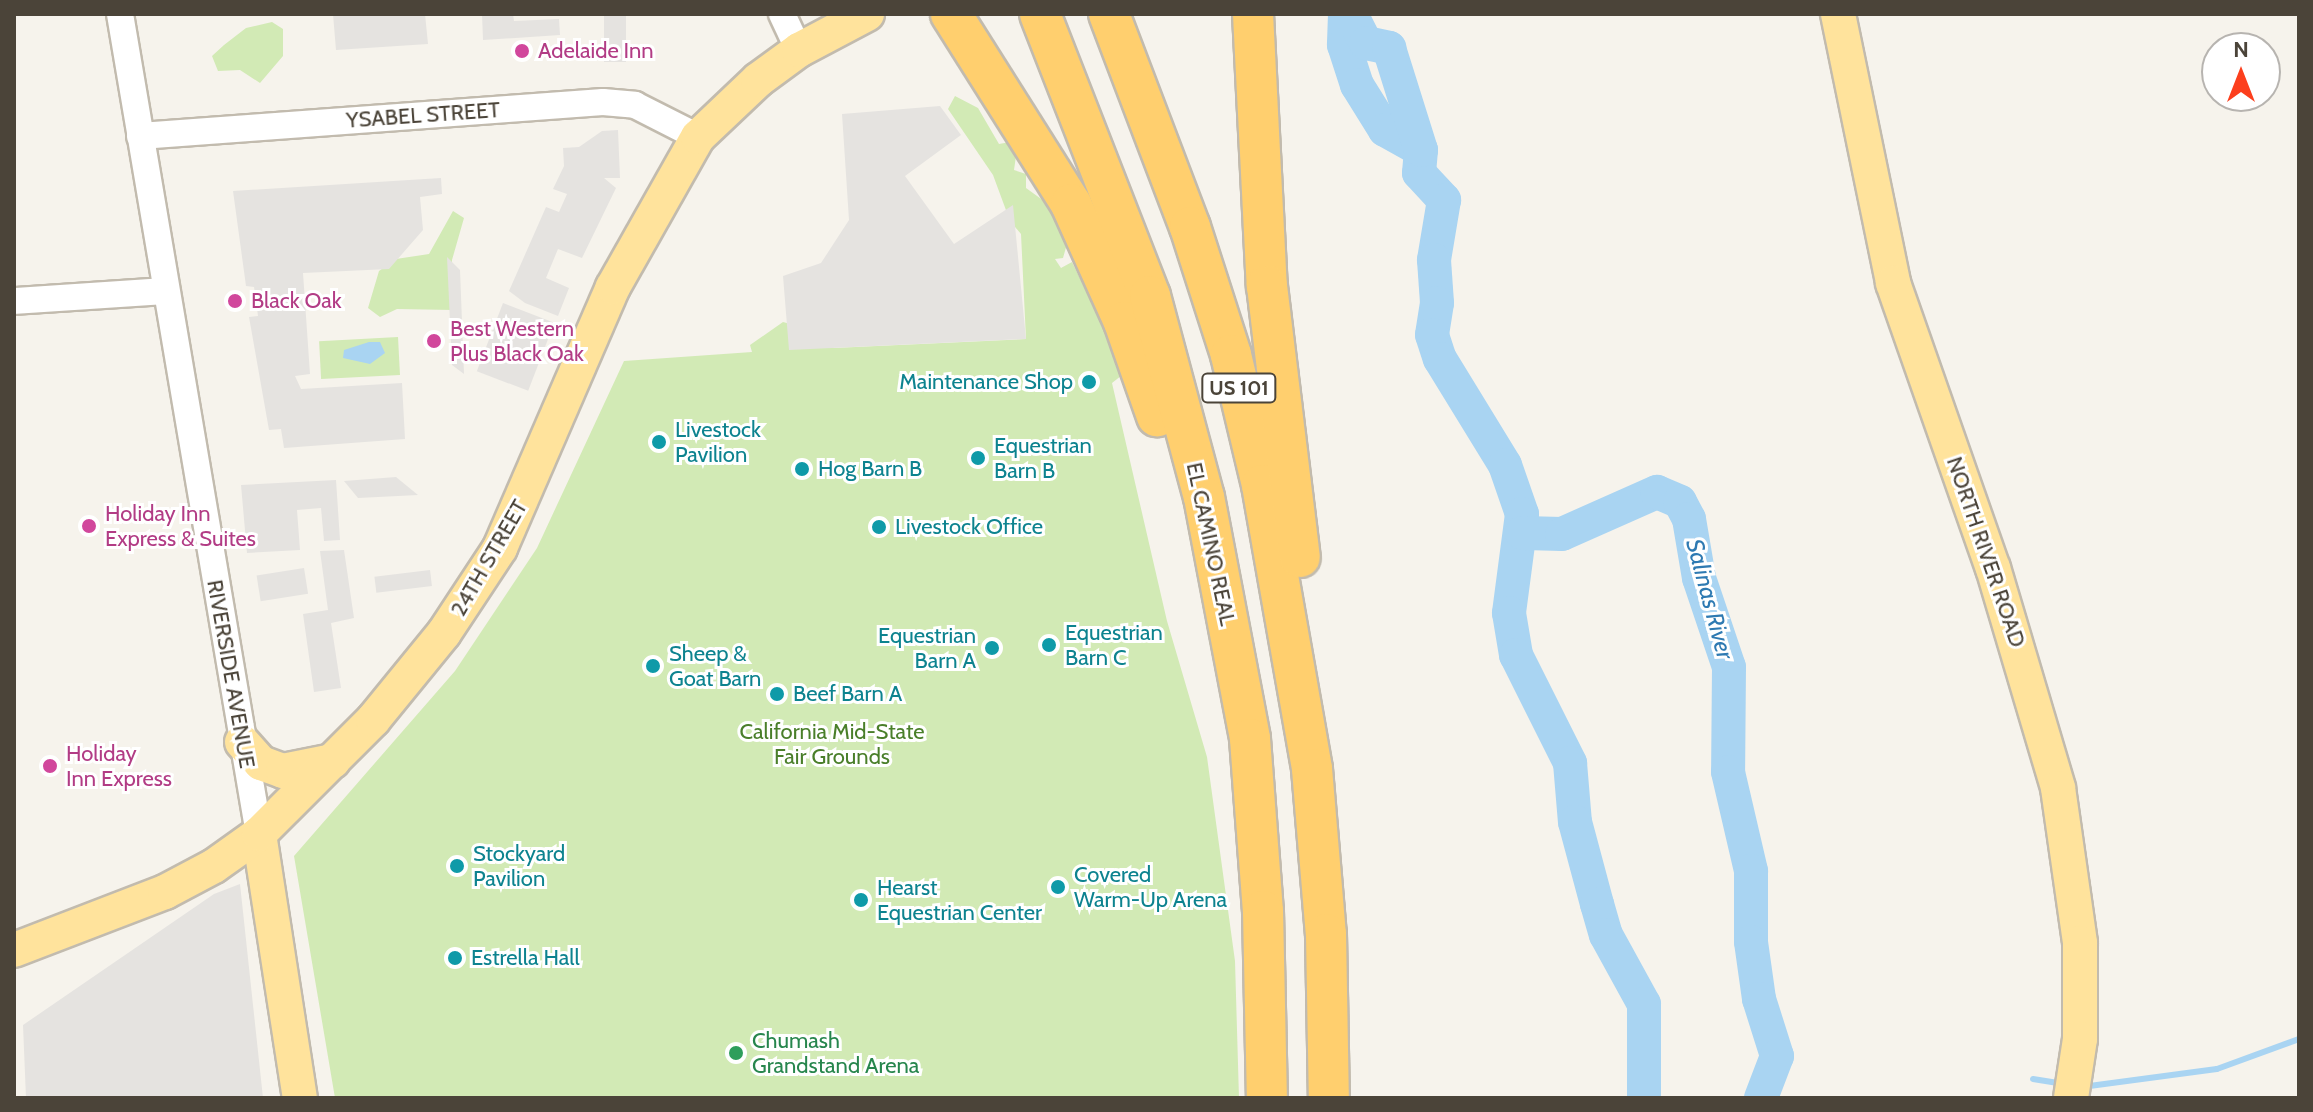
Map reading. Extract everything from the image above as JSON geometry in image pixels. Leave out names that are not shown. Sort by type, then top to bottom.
[{"type":"highway","points":[[951,14],[1071,204],[1124,322],[1165,438],[1250,739]]},
{"type":"highway","points":[[1253,14],[1259,168],[1306,617],[1312,769]]},
{"type":"highway","name":"US 101","points":[[1110,18],[1190,227],[1231,355],[1296,657],[1312,769],[1326,934],[1329,1098]]},
{"type":"highway","name":"EL CAMINO REAL","points":[[1047,31],[1150,296],[1204,497],[1250,739],[1263,911],[1267,1098]]},
{"type":"main road","name":"24TH STREET","points":[[20,948],[165,892],[259,834],[334,761],[444,633],[500,548],[613,287],[698,137],[731,102],[799,50],[867,14]]},
{"type":"main road","name":"NORTH RIVER ROAD","points":[[1838,14],[1893,283],[1993,568],[2058,788],[2080,943],[2080,1039],[2071,1098]]},
{"type":"main road","points":[[242,742],[261,763],[283,771],[306,771],[334,761]]},
{"type":"main road","name":"RIVERSIDE AVENUE","points":[[259,834],[300,1098]]},
{"type":"street","name":"RIVERSIDE AVENUE","points":[[120,14],[164,291],[259,834]]},
{"type":"street","points":[[782,14],[799,50]]},
{"type":"street","name":"YSABEL STREET","points":[[140,136],[603,102],[635,105],[698,137]]},
{"type":"street","points":[[14,301],[164,291]]},
{"type":"green space","points":[[272,22],[283,29],[283,56],[260,83],[240,70],[218,71],[212,56],[224,45],[246,28]]},
{"type":"green space","name":"California Mid-State Fair Grounds","points":[[955,96],[978,108],[999,144],[1010,142],[1016,156],[1014,170],[1026,174],[1026,188],[1044,201],[1067,244],[1063,258],[1055,259],[1061,268],[1072,262],[1126,372],[1112,383],[1167,621],[1207,757],[1235,961],[1239,1098],[335,1098],[294,856],[455,671],[537,548],[624,361],[752,352],[750,345],[783,322],[805,328],[834,348],[1026,339],[1021,234],[1010,221],[993,175],[948,109]]},
{"type":"green space","points":[[453,211],[464,218],[452,260],[453,310],[397,309],[380,317],[368,308],[379,271],[396,259],[429,254]]},
{"type":"green space","points":[[398,337],[400,375],[321,379],[319,341]]},
{"type":"shaded area","points":[[333,14],[425,14],[428,44],[336,50]]},
{"type":"shaded area","points":[[482,14],[513,14],[514,21],[559,19],[560,35],[483,40]]},
{"type":"shaded area","points":[[604,14],[626,14],[626,62],[604,62]]},
{"type":"shaded area","points":[[940,106],[961,135],[905,176],[954,244],[1013,205],[1026,339],[789,350],[783,276],[821,263],[849,220],[842,114]]},
{"type":"shaded area","points":[[618,130],[620,178],[604,178],[616,188],[582,258],[558,249],[546,278],[569,288],[558,316],[525,303],[509,291],[546,207],[559,212],[567,194],[553,189],[564,166],[563,148],[579,147],[602,131]]},
{"type":"shaded area","points":[[441,178],[442,194],[420,197],[423,230],[389,269],[303,273],[310,374],[295,376],[301,389],[402,383],[405,439],[284,448],[281,429],[269,430],[249,317],[258,316],[254,287],[246,286],[233,191]]},
{"type":"shaded area","points":[[447,257],[460,270],[464,374],[452,365]]},
{"type":"shaded area","points":[[503,303],[554,323],[528,391],[477,371]]},
{"type":"shaded area","points":[[396,477],[418,495],[358,498],[344,481]]},
{"type":"shaded area","points":[[336,480],[340,540],[324,541],[321,508],[297,510],[300,550],[247,553],[241,485]]},
{"type":"shaded area","points":[[344,550],[354,618],[331,623],[341,688],[314,692],[303,614],[328,610],[320,551]]},
{"type":"shaded area","points":[[304,568],[308,594],[261,601],[257,576]]},
{"type":"shaded area","points":[[430,570],[432,586],[376,593],[374,577]]},
{"type":"shaded area","points":[[240,884],[263,1098],[26,1098],[23,1025],[214,894]]},
{"type":"water","points":[[380,342],[385,353],[370,364],[343,358],[344,350]]},
{"type":"waterway","name":"Salinas River","points":[[1345,14],[1344,45],[1357,85],[1385,130],[1421,150],[1419,173],[1444,200],[1434,260],[1437,303],[1432,335],[1440,359],[1505,465],[1522,514],[1509,613],[1516,655],[1570,763],[1575,822],[1606,935],[1644,1004],[1644,1098]]},
{"type":"waterway","points":[[1351,14],[1366,43],[1389,48],[1421,150]]},
{"type":"waterway","name":"Salinas River","points":[[1522,533],[1562,534],[1657,492],[1680,502],[1689,519],[1699,578],[1729,667],[1728,772],[1751,871],[1751,942],[1759,999],[1777,1056],[1761,1098]]},
{"type":"waterway","points":[[2082,1087],[2217,1069],[2299,1039]]},
{"type":"waterway","points":[[2033,1079],[2063,1084]]},
{"type":"place","name":"Adelaide Inn","points":[[522,51]]},
{"type":"place","name":"Black Oak","points":[[235,301]]},
{"type":"place","name":"Best Western Plus Black Oak","points":[[434,341]]},
{"type":"place","name":"Maintenance Shop","points":[[1089,382]]},
{"type":"place","name":"Livestock Pavilion","points":[[659,442]]},
{"type":"place","name":"Equestrian Barn B","points":[[978,458]]},
{"type":"place","name":"Hog Barn B","points":[[802,469]]},
{"type":"place","name":"Holiday Inn Express & Suites","points":[[89,526]]},
{"type":"place","name":"Livestock Office","points":[[879,527]]},
{"type":"place","name":"Equestrian Barn C","points":[[1049,645]]},
{"type":"place","name":"Equestrian Barn A","points":[[992,648]]},
{"type":"place","name":"Sheep & Goat Barn","points":[[653,666]]},
{"type":"place","name":"Beef Barn A","points":[[777,694]]},
{"type":"place","name":"Holiday Inn Express","points":[[50,766]]},
{"type":"place","name":"Stockyard Pavilion","points":[[457,866]]},
{"type":"place","name":"Covered Warm-Up Arena","points":[[1058,887]]},
{"type":"place","name":"Hearst Equestrian Center","points":[[861,900]]},
{"type":"place","name":"Estrella Hall","points":[[455,958]]},
{"type":"place","name":"Chumash Grandstand Arena","points":[[736,1053]]}]
